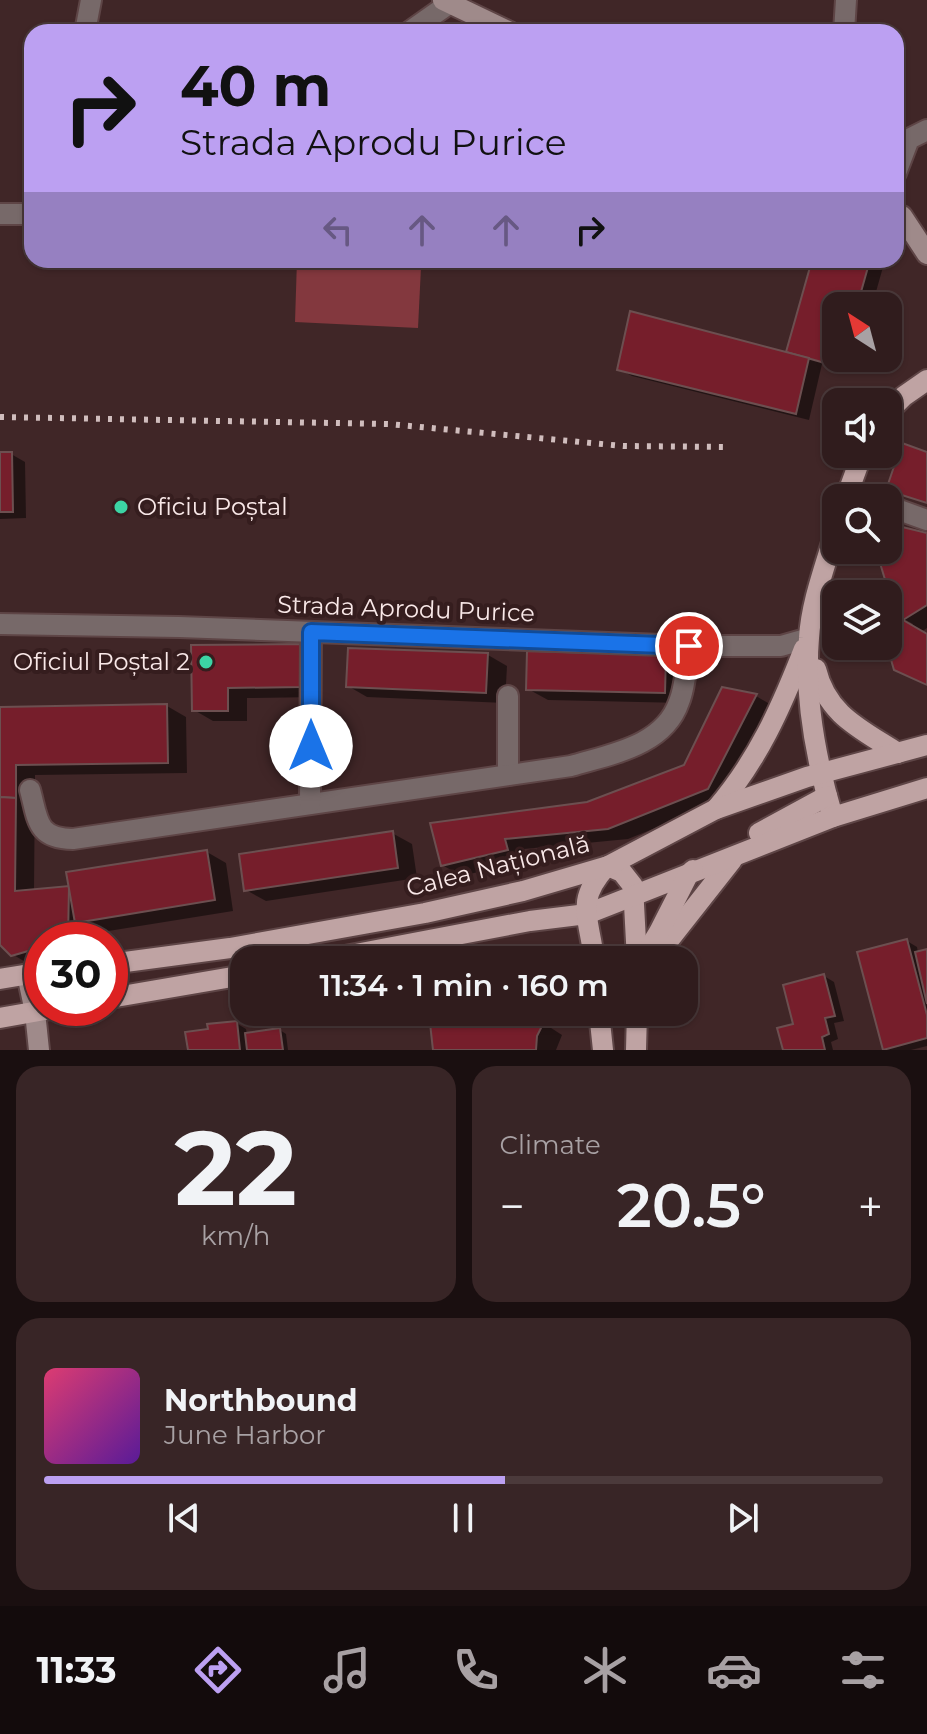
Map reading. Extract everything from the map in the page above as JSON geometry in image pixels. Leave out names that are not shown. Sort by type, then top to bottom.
[{"type":"main road","points":[[446,2],[493,24]]},
{"type":"main road","points":[[904,217],[927,226]]},
{"type":"main road","points":[[904,222],[927,254]]},
{"type":"main road","points":[[902,398],[927,380]]},
{"type":"main road","points":[[716,809],[741,779],[782,705],[809,638],[827,564]]},
{"type":"main road","points":[[809,638],[818,679],[834,709],[898,753]]},
{"type":"main road","points":[[809,638],[810,695],[822,773],[833,817]]},
{"type":"main road","name":"Calea Națională","points":[[128,962],[230,948],[425,913],[523,891],[608,866],[716,809],[822,773],[927,745]]},
{"type":"main road","points":[[398,946],[530,921],[587,914],[833,817],[927,788]]},
{"type":"main road","points":[[648,946],[688,875],[713,854],[772,827],[827,796]]},
{"type":"main road","points":[[663,946],[736,855]]},
{"type":"main road","points":[[592,946],[587,914],[589,889],[608,866],[622,872],[633,886],[638,946]]},
{"type":"main road","points":[[0,979],[24,975]]},
{"type":"main road","points":[[128,995],[230,977]]},
{"type":"main road","points":[[0,1018],[24,1014]]},
{"type":"main road","points":[[36,1026],[39,1050]]},
{"type":"main road","points":[[600,1026],[603,1050]]},
{"type":"main road","points":[[636,1050],[637,1026]]},
{"type":"street","points":[[86,24],[91,0]]},
{"type":"street","points":[[844,24],[846,0]]},
{"type":"street","points":[[419,24],[446,2]]},
{"type":"street","points":[[904,152],[909,139],[927,130]]},
{"type":"street","points":[[0,214],[24,214]]},
{"type":"street","points":[[902,511],[927,520]]},
{"type":"street","name":"Strada Aprodu Purice","points":[[0,624],[689,646],[781,646],[809,638]]},
{"type":"street","points":[[310,803],[311,632]]},
{"type":"street","points":[[30,790],[41,828],[56,839],[73,839],[571,766],[626,749],[659,733],[671,720],[680,700],[689,646]]},
{"type":"street","points":[[508,696],[508,775]]},
{"type":"shaded area","points":[[297,268],[421,268],[418,328],[295,322]]},
{"type":"building","points":[[810,268],[868,268],[861,292],[822,292],[822,362],[786,352]]},
{"type":"building","points":[[630,311],[809,358],[796,414],[617,370]]},
{"type":"building","points":[[902,443],[927,452],[927,503],[902,495],[902,484],[888,484],[893,468],[902,468]]},
{"type":"building","points":[[0,452],[12,452],[13,512],[0,512]]},
{"type":"building","points":[[902,527],[927,533],[927,605],[903,620],[902,580],[885,580],[880,564],[902,564]]},
{"type":"building","points":[[902,620],[927,634],[927,685],[894,670],[891,660],[902,660]]},
{"type":"building","points":[[301,644],[301,687],[228,688],[228,711],[192,711],[191,645]]},
{"type":"building","points":[[348,648],[488,653],[486,693],[346,687]]},
{"type":"building","points":[[527,651],[666,655],[665,693],[526,690]]},
{"type":"building","points":[[722,687],[757,694],[708,789],[608,829],[505,839],[508,850],[441,866],[430,823],[587,802],[684,765]]},
{"type":"building","points":[[167,704],[168,763],[16,765],[16,798],[0,797],[0,707]]},
{"type":"building","points":[[0,797],[16,798],[15,891],[69,886],[68,922],[24,922],[24,952],[11,956],[0,945]]},
{"type":"building","points":[[393,831],[398,868],[244,891],[239,854]]},
{"type":"building","points":[[207,850],[215,900],[75,922],[66,872]]},
{"type":"building","points":[[907,939],[927,1015],[927,1038],[883,1050],[857,952]]},
{"type":"building","points":[[927,949],[927,1004],[915,952]]},
{"type":"building","points":[[824,974],[835,1016],[825,1018],[829,1034],[822,1037],[825,1050],[783,1050],[777,1028],[793,1024],[783,985]]},
{"type":"building","points":[[230,1022],[230,1026],[238,1026],[240,1050],[188,1050],[185,1032],[208,1029],[207,1024]]},
{"type":"building","points":[[430,1026],[542,1026],[537,1036],[536,1050],[433,1050]]},
{"type":"building","points":[[280,1028],[283,1050],[247,1050],[245,1033]]},
{"type":"railway","points":[[0,417],[389,424],[623,446],[729,447]]},
{"type":"place","name":"Oficiu Poștal","points":[[121,507]]},
{"type":"place","name":"Oficiul Poștal 2","points":[[206,662]]},
{"type":"route","points":[[311,746],[311,632],[689,646]]}]
